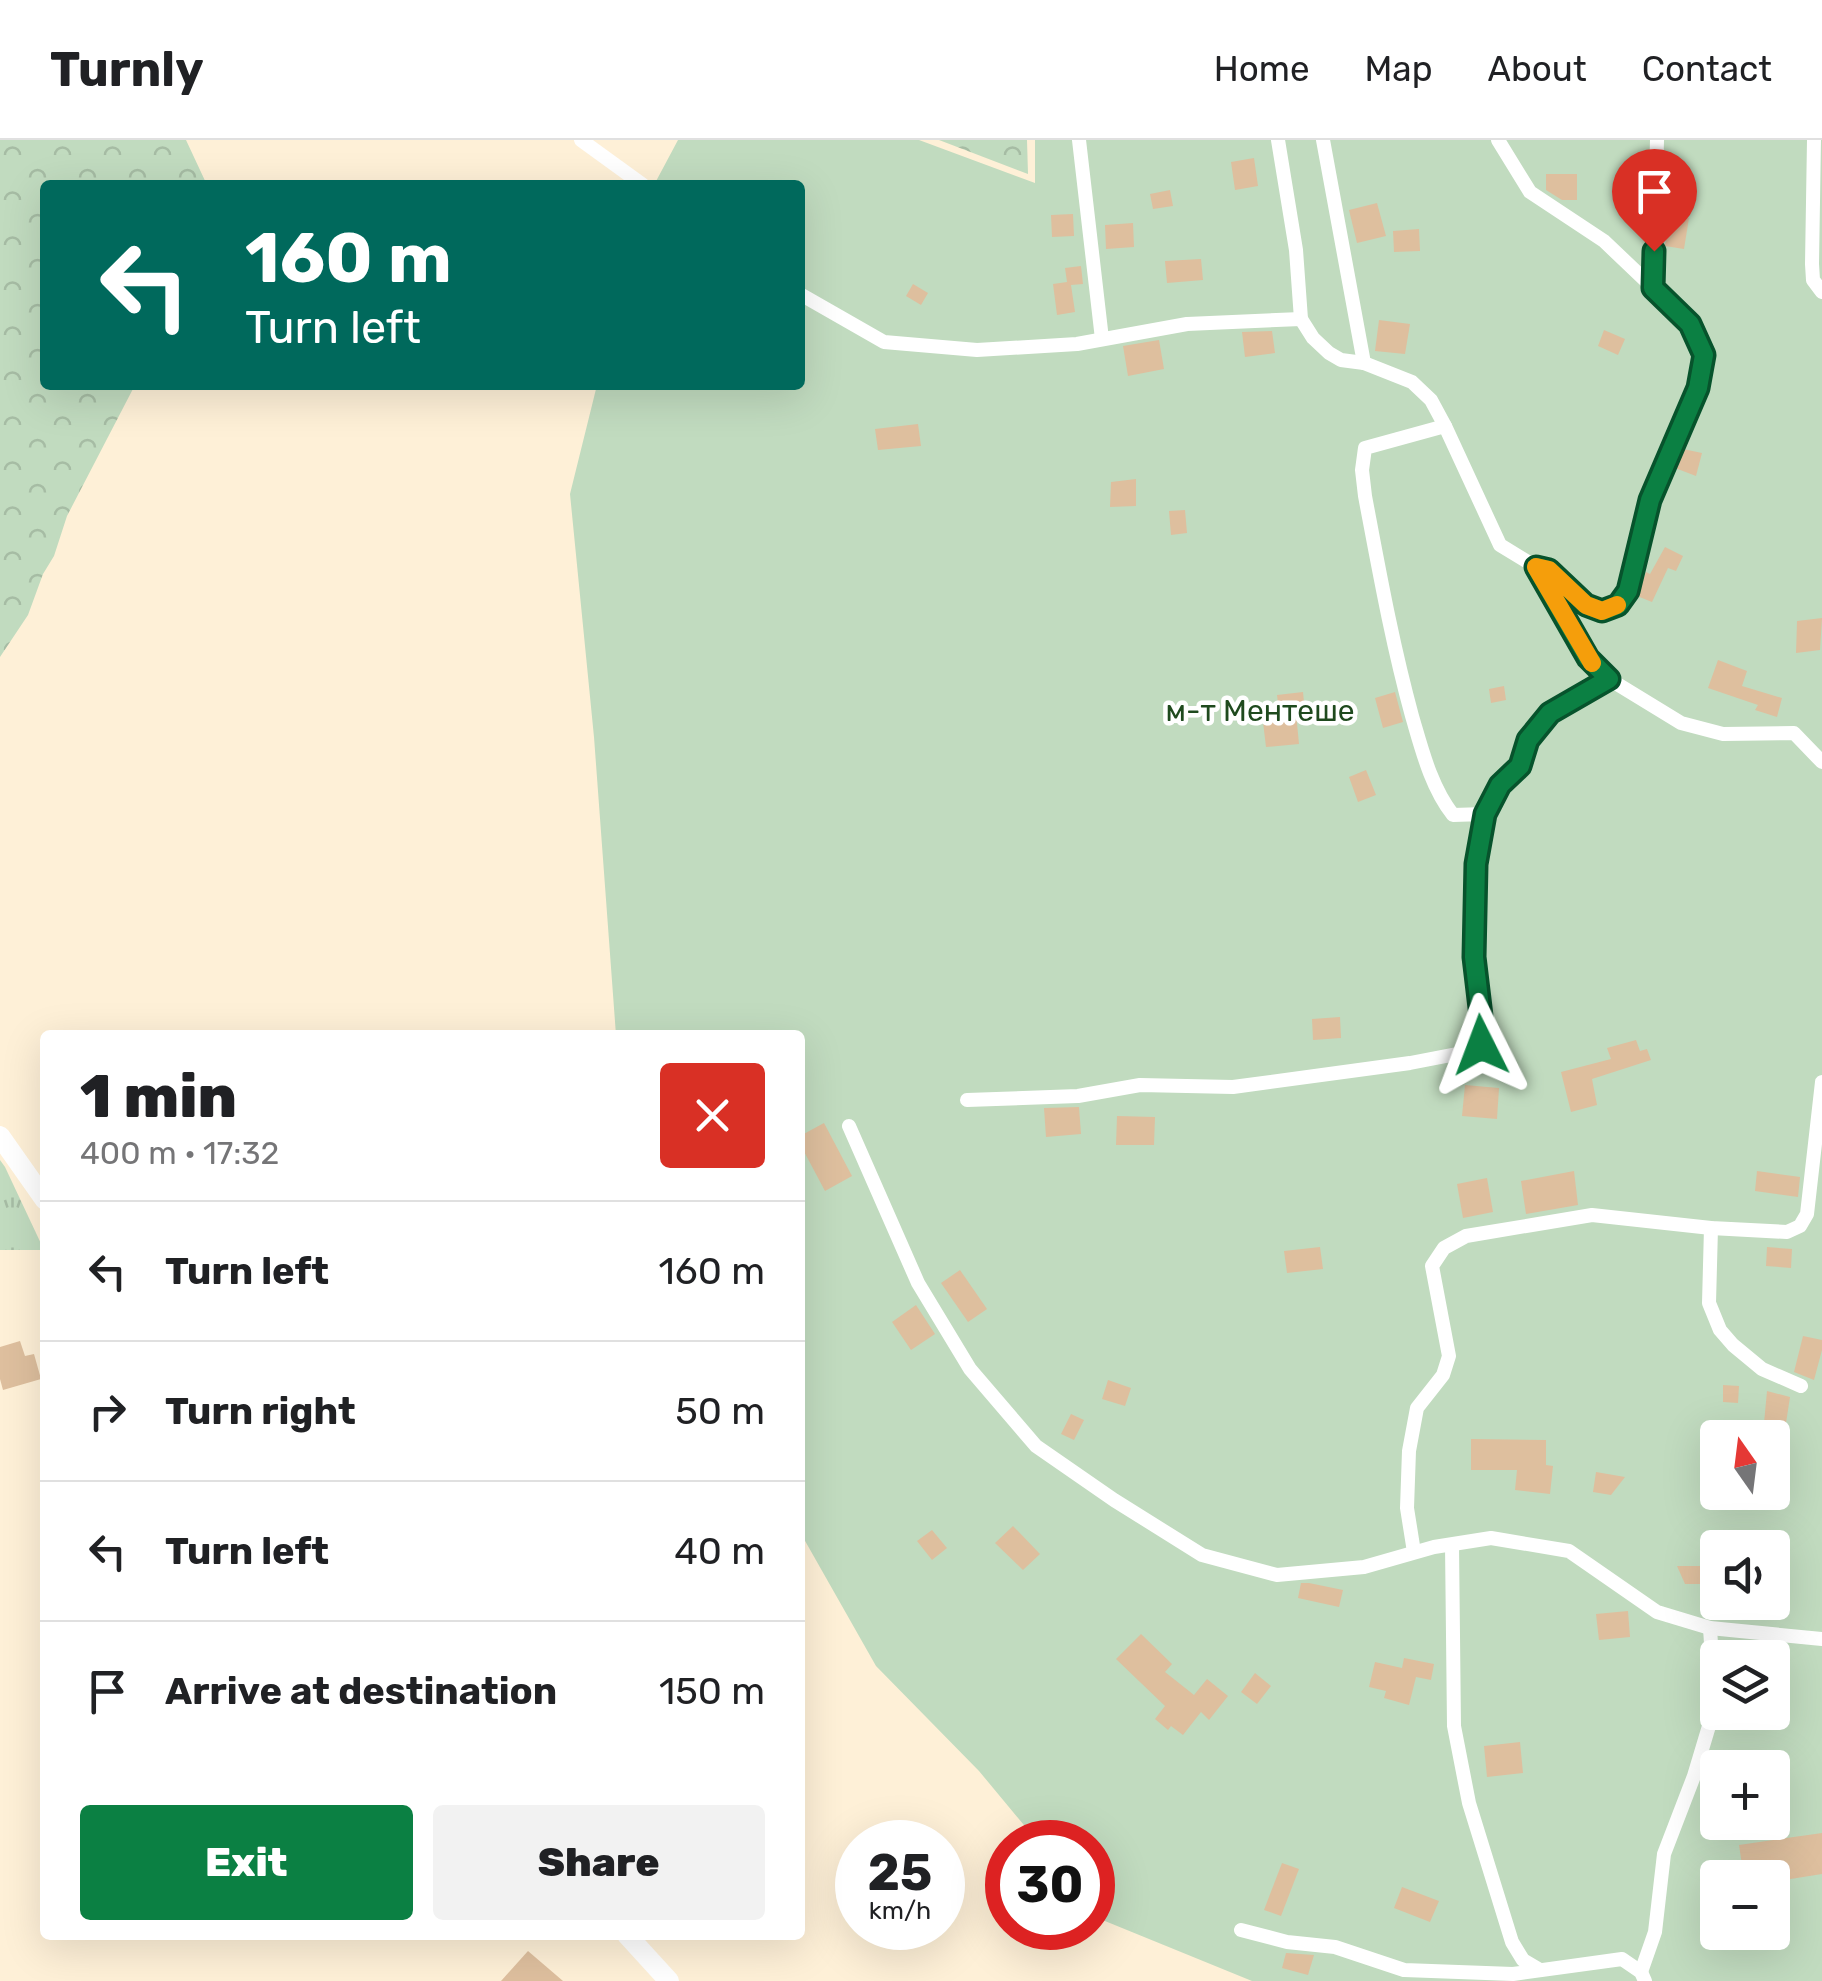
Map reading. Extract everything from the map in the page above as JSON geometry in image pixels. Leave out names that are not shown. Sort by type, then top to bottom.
[{"type":"main road","points":[[0,1136],[40,1193]]},
{"type":"main road","points":[[631,1940],[670,1981]]},
{"type":"street","points":[[581,140],[636,180]]},
{"type":"street","points":[[1079,140],[1102,339]]},
{"type":"street","points":[[1278,140],[1296,250],[1301,318],[1313,338],[1341,360],[1364,363],[1412,382],[1431,400],[1500,544],[1536,567],[1549,570],[1586,605],[1602,611],[1618,605],[1628,591],[1650,500],[1698,388],[1704,355],[1690,324],[1604,241],[1530,192],[1498,140]]},
{"type":"street","points":[[1322,140],[1364,363]]},
{"type":"street","points":[[1653,288],[1658,140]]},
{"type":"street","points":[[1814,140],[1812,264],[1814,280],[1822,292]]},
{"type":"street","points":[[805,297],[884,342],[977,350],[1076,344],[1187,324],[1301,318]]},
{"type":"street","points":[[1445,426],[1365,448],[1362,470],[1392,635],[1422,749],[1441,800],[1453,815],[1485,814]]},
{"type":"street","points":[[1536,567],[1588,658],[1609,679],[1681,722],[1723,734],[1794,734],[1822,762]]},
{"type":"street","points":[[967,1100],[1078,1096],[1140,1086],[1234,1086],[1410,1063],[1467,1052],[1481,1045],[1474,957],[1476,864],[1485,814],[1500,785],[1520,766],[1528,740],[1550,713],[1609,679]]},
{"type":"street","points":[[1414,1552],[1406,1508],[1416,1408],[1443,1375],[1449,1356],[1432,1266],[1444,1248],[1466,1236],[1592,1214],[1711,1228],[1787,1232],[1805,1220],[1822,1082]]},
{"type":"street","points":[[849,1126],[918,1283],[970,1369],[1036,1446],[1202,1554],[1277,1576],[1364,1567],[1414,1552],[1491,1538],[1569,1551],[1657,1612],[1710,1628],[1822,1639]]},
{"type":"street","points":[[1711,1228],[1709,1303],[1720,1330],[1762,1369],[1801,1386]]},
{"type":"street","points":[[1452,1545],[1454,1726],[1469,1803],[1512,1942],[1523,1960],[1540,1970]]},
{"type":"street","points":[[1241,1930],[1287,1942],[1335,1947],[1404,1970],[1512,1974],[1622,1960],[1643,1976],[1655,1932],[1664,1854],[1715,1706],[1710,1628]]},
{"type":"green space","points":[[0,140],[186,140],[205,180],[40,180],[40,390],[132,390],[67,516],[28,615],[0,657]]},
{"type":"green space","name":"м-т Ментeше","points":[[678,140],[919,140],[1035,183],[1035,140],[1822,140],[1822,1981],[1252,1981],[1115,1925],[1115,1820],[1020,1820],[979,1771],[876,1666],[805,1541],[805,1030],[616,1030],[594,737],[570,494],[596,390],[805,390],[805,180],[657,180]]},
{"type":"green space","points":[[939,140],[1027,140],[1028,174]]},
{"type":"green space","points":[[0,1160],[40,1241],[40,1250],[0,1250]]},
{"type":"building","points":[[1254,158],[1258,186],[1235,190],[1231,162]]},
{"type":"building","points":[[1546,174],[1577,174],[1577,200],[1562,200],[1546,190]]},
{"type":"building","points":[[1170,190],[1173,206],[1153,209],[1150,194]]},
{"type":"building","points":[[1377,203],[1386,236],[1357,243],[1349,210]]},
{"type":"building","points":[[1073,214],[1074,236],[1052,237],[1051,215]]},
{"type":"building","points":[[1670,215],[1689,218],[1684,249],[1665,246]]},
{"type":"building","points":[[1133,223],[1134,247],[1106,249],[1105,225]]},
{"type":"building","points":[[1419,229],[1420,251],[1394,252],[1393,231]]},
{"type":"building","points":[[1201,259],[1203,280],[1167,283],[1165,261]]},
{"type":"building","points":[[1081,266],[1083,284],[1071,285],[1075,312],[1057,315],[1053,284],[1067,282],[1065,268]]},
{"type":"building","points":[[913,284],[928,293],[921,305],[906,296]]},
{"type":"building","points":[[1379,320],[1410,324],[1405,354],[1375,351]]},
{"type":"building","points":[[1604,330],[1625,339],[1618,355],[1598,346]]},
{"type":"building","points":[[1272,331],[1275,353],[1245,357],[1242,332]]},
{"type":"building","points":[[1159,340],[1164,369],[1128,376],[1123,346]]},
{"type":"building","points":[[918,424],[921,446],[878,450],[875,429]]},
{"type":"building","points":[[1683,449],[1702,453],[1696,476],[1675,468]]},
{"type":"building","points":[[1136,479],[1136,506],[1110,507],[1111,482]]},
{"type":"building","points":[[1185,510],[1187,533],[1171,535],[1169,511]]},
{"type":"building","points":[[1665,547],[1683,556],[1676,571],[1668,568],[1652,602],[1637,596],[1646,572],[1650,574]]},
{"type":"building","points":[[1822,618],[1820,650],[1796,653],[1797,621]]},
{"type":"building","points":[[1718,660],[1747,671],[1742,686],[1782,698],[1777,717],[1755,710],[1758,705],[1708,688]]},
{"type":"building","points":[[1504,686],[1506,700],[1491,703],[1489,689]]},
{"type":"building","points":[[1303,692],[1305,712],[1296,713],[1299,744],[1266,747],[1263,722],[1280,720],[1277,695]]},
{"type":"building","points":[[1395,692],[1403,722],[1383,728],[1375,698]]},
{"type":"building","points":[[1366,770],[1376,795],[1358,802],[1349,777]]},
{"type":"building","points":[[1340,1017],[1341,1038],[1313,1040],[1312,1019]]},
{"type":"building","points":[[1636,1040],[1640,1051],[1647,1049],[1651,1060],[1592,1079],[1597,1105],[1571,1112],[1561,1072],[1611,1059],[1607,1048]]},
{"type":"building","points":[[1465,1085],[1499,1088],[1497,1119],[1462,1116]]},
{"type":"building","points":[[1079,1107],[1081,1134],[1046,1137],[1044,1108]]},
{"type":"building","points":[[1117,1116],[1155,1117],[1154,1145],[1116,1145]]},
{"type":"building","points":[[824,1123],[852,1176],[825,1191],[805,1153],[805,1133]]},
{"type":"building","points":[[1574,1171],[1578,1205],[1526,1214],[1521,1181]]},
{"type":"building","points":[[1757,1171],[1800,1177],[1798,1197],[1755,1191]]},
{"type":"building","points":[[1487,1178],[1493,1212],[1463,1218],[1457,1184]]},
{"type":"building","points":[[1320,1247],[1323,1269],[1287,1273],[1284,1251]]},
{"type":"building","points":[[1767,1247],[1792,1249],[1791,1268],[1766,1266]]},
{"type":"building","points":[[960,1270],[987,1309],[968,1322],[941,1283]]},
{"type":"building","points":[[916,1305],[935,1334],[911,1350],[892,1322]]},
{"type":"building","points":[[1803,1336],[1822,1340],[1814,1380],[1794,1372]]},
{"type":"building","points":[[20,1341],[25,1356],[34,1354],[40,1379],[3,1390],[0,1347]]},
{"type":"building","points":[[1108,1380],[1131,1388],[1125,1406],[1102,1399]]},
{"type":"building","points":[[1723,1385],[1739,1386],[1738,1403],[1723,1402]]},
{"type":"building","points":[[1767,1391],[1790,1397],[1786,1420],[1764,1420]]},
{"type":"building","points":[[1071,1414],[1084,1420],[1074,1440],[1061,1434]]},
{"type":"building","points":[[1471,1439],[1546,1440],[1546,1465],[1553,1466],[1550,1494],[1515,1490],[1517,1470],[1471,1470]]},
{"type":"building","points":[[1596,1472],[1625,1477],[1611,1495],[1593,1492]]},
{"type":"building","points":[[1013,1526],[1040,1554],[1023,1570],[995,1543]]},
{"type":"building","points":[[932,1530],[947,1548],[932,1560],[917,1541]]},
{"type":"building","points":[[1677,1566],[1700,1566],[1700,1584],[1685,1584]]},
{"type":"building","points":[[1301,1583],[1343,1590],[1339,1607],[1298,1598]]},
{"type":"building","points":[[1628,1611],[1630,1637],[1599,1640],[1596,1614]]},
{"type":"building","points":[[1141,1634],[1172,1664],[1165,1672],[1194,1695],[1207,1679],[1228,1696],[1209,1720],[1201,1712],[1183,1735],[1171,1726],[1168,1730],[1155,1719],[1165,1706],[1116,1659]]},
{"type":"building","points":[[1404,1658],[1434,1664],[1431,1680],[1416,1677],[1409,1705],[1384,1698],[1386,1691],[1369,1687],[1375,1662],[1402,1668]]},
{"type":"building","points":[[1255,1673],[1271,1686],[1257,1704],[1241,1692]]},
{"type":"building","points":[[1520,1742],[1523,1773],[1487,1777],[1484,1746]]},
{"type":"building","points":[[1822,1833],[1822,1874],[1790,1879],[1790,1860],[1741,1860],[1739,1845]]},
{"type":"building","points":[[1282,1863],[1299,1869],[1281,1916],[1264,1910]]},
{"type":"building","points":[[1402,1887],[1439,1901],[1430,1922],[1394,1908]]},
{"type":"building","points":[[528,1951],[563,1981],[501,1981]]},
{"type":"building","points":[[1286,1953],[1314,1955],[1308,1975],[1282,1968]]},
{"type":"slow traffic","points":[[1592,663],[1536,567],[1549,570],[1586,605],[1602,611],[1617,605]]},
{"type":"route","points":[[1481,1045],[1474,957],[1476,864],[1485,814],[1500,785],[1520,766],[1528,740],[1550,713],[1609,679],[1588,658],[1536,567],[1549,570],[1586,605],[1602,611],[1618,605],[1628,591],[1650,500],[1698,388],[1704,355],[1690,324],[1653,288],[1654,251]]}]
